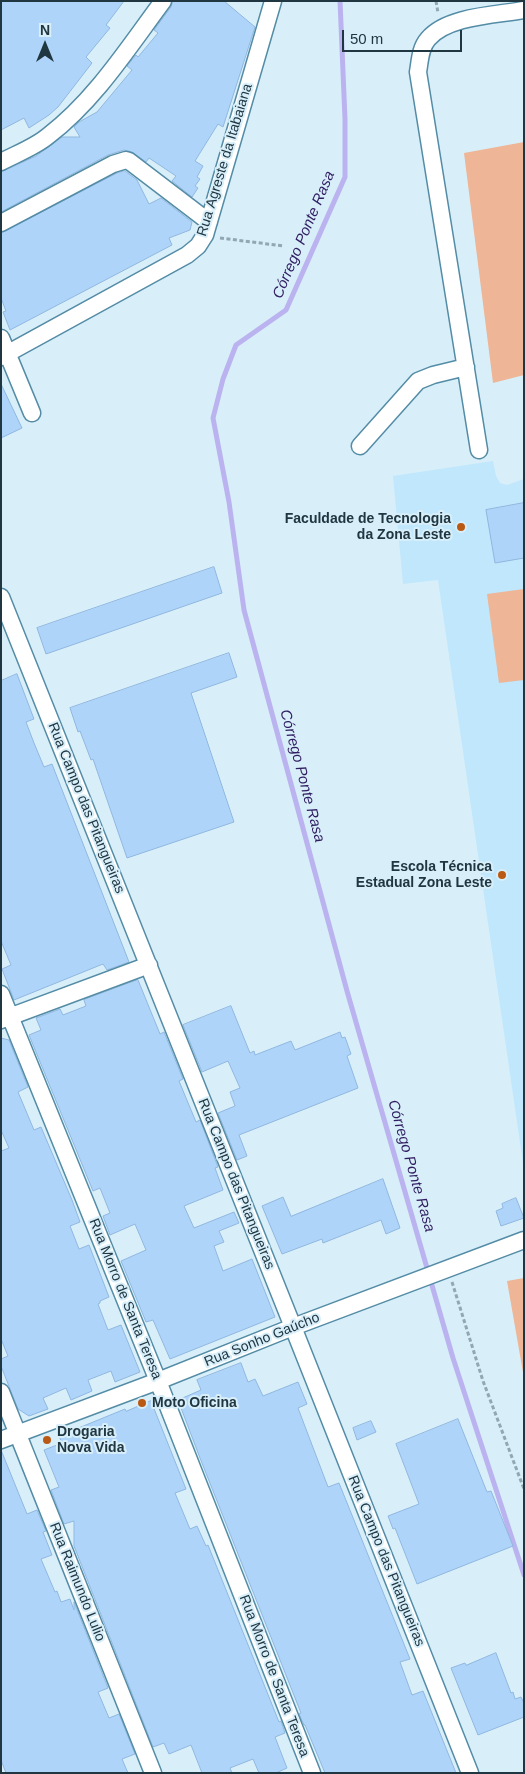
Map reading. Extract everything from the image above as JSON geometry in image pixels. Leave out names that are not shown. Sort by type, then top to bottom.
[{"type":"street","points":[[1,162],[47,137],[69,118],[91,96],[163,1]]},
{"type":"street","name":"Rua Agreste da Itabaiana","points":[[4,355],[187,255],[198,246],[207,228],[273,1]]},
{"type":"street","points":[[480,450],[418,72],[421,52],[427,40],[439,29],[457,22],[524,10]]},
{"type":"street","points":[[1,223],[113,164],[126,160],[130,161],[207,228]]},
{"type":"street","points":[[1,338],[4,355],[32,413]]},
{"type":"street","points":[[360,446],[418,381],[433,375],[466,367]]},
{"type":"street","name":"Rua Campo das Pitangueiras","points":[[1,597],[294,1327],[470,1773]]},
{"type":"street","points":[[6,1018],[148,965]]},
{"type":"street","name":"Rua Morro de Santa Teresa","points":[[1,994],[6,1018],[158,1381],[312,1773]]},
{"type":"street","name":"Rua Sonho Gaúcho","points":[[1,1440],[524,1240]]},
{"type":"street","name":"Rua Raimundo Lulio","points":[[1,1392],[153,1773]]},
{"type":"path","points":[[207,228],[284,246]]},
{"type":"path","points":[[452,1281],[483,1381],[524,1489]]},
{"type":"shaded area","points":[[524,142],[524,375],[493,383],[464,153]]},
{"type":"shaded area","name":"Escola Técnica Estadual Zona Leste","points":[[493,461],[496,476],[500,483],[507,485],[524,479],[524,1170],[438,580],[403,584],[393,476]]},
{"type":"shaded area","points":[[524,589],[524,680],[499,683],[487,594]]},
{"type":"shaded area","points":[[524,1278],[524,1378],[507,1281]]},
{"type":"building","points":[[1,1],[124,1],[106,25],[110,28],[86,57],[92,63],[58,107],[29,128],[24,118],[1,130]]},
{"type":"building","points":[[173,1],[224,1],[255,27],[223,127],[218,124],[195,161],[203,166],[197,177],[200,179],[195,186],[198,188],[192,197],[172,181],[176,176],[149,158],[146,162],[132,152],[124,150],[108,155],[1,212],[1,172],[36,156],[62,137],[80,137],[74,127],[97,112],[132,70],[127,66],[136,55],[138,57],[158,33],[154,30],[171,7]]},
{"type":"building","points":[[125,171],[137,180],[149,204],[161,198],[192,222],[190,230],[169,238],[172,245],[10,330],[3,312],[6,311],[1,298],[1,233],[117,173]]},
{"type":"building","points":[[1,384],[22,428],[1,438]]},
{"type":"building","points":[[524,503],[524,558],[495,563],[486,510]]},
{"type":"building","points":[[214,567],[222,593],[46,654],[37,628]]},
{"type":"building","points":[[229,653],[237,677],[191,693],[234,822],[127,858],[93,759],[91,760],[80,731],[78,732],[70,708]]},
{"type":"building","points":[[17,674],[34,719],[26,722],[34,743],[44,767],[52,764],[129,962],[107,970],[103,964],[14,1000],[2,969],[11,965],[1,941],[1,681]]},
{"type":"building","points":[[138,980],[160,1034],[164,1032],[183,1079],[179,1081],[196,1122],[200,1120],[218,1167],[215,1168],[223,1190],[184,1206],[194,1228],[234,1212],[239,1223],[219,1231],[224,1242],[214,1246],[223,1271],[252,1259],[275,1317],[170,1359],[153,1320],[146,1322],[121,1261],[146,1250],[135,1224],[110,1235],[103,1216],[110,1213],[100,1188],[93,1191],[29,1035],[41,1030],[36,1018],[60,1009],[63,1015],[86,1006],[84,1000]]},
{"type":"building","points":[[231,1006],[250,1053],[254,1051],[255,1055],[291,1041],[295,1050],[340,1032],[342,1038],[345,1037],[351,1054],[347,1056],[358,1088],[239,1135],[247,1156],[237,1160],[218,1113],[235,1106],[230,1092],[240,1088],[228,1061],[202,1072],[183,1025]]},
{"type":"building","points":[[1,1038],[9,1040],[28,1087],[18,1092],[34,1130],[41,1127],[72,1200],[80,1222],[70,1226],[79,1249],[89,1245],[109,1297],[98,1304],[108,1330],[121,1325],[140,1372],[115,1382],[111,1371],[88,1380],[92,1391],[71,1400],[66,1388],[43,1398],[48,1409],[29,1416],[18,1409],[1,1366],[1,1359],[8,1356],[1,1339],[1,1151],[9,1148],[1,1130]]},
{"type":"building","points":[[383,1179],[400,1228],[386,1234],[381,1220],[323,1243],[322,1239],[282,1254],[262,1206],[283,1197],[291,1216]]},
{"type":"building","points":[[516,1198],[524,1218],[501,1226],[496,1211],[503,1208],[502,1204]]},
{"type":"building","points":[[241,1363],[248,1382],[255,1379],[263,1396],[298,1382],[307,1404],[298,1408],[328,1487],[339,1483],[410,1659],[400,1662],[412,1695],[423,1691],[456,1773],[325,1773],[299,1714],[301,1713],[178,1400],[201,1390],[197,1380]]},
{"type":"building","points":[[151,1401],[186,1489],[175,1493],[190,1529],[197,1526],[206,1546],[208,1545],[279,1722],[281,1721],[285,1733],[275,1737],[287,1768],[276,1773],[259,1773],[253,1759],[230,1768],[232,1773],[202,1773],[191,1745],[169,1754],[164,1743],[153,1747],[74,1546],[74,1521],[64,1524],[51,1490],[59,1487],[44,1450],[62,1443],[59,1436],[125,1409],[126,1411]]},
{"type":"building","points":[[458,1419],[487,1492],[491,1491],[513,1546],[417,1584],[395,1528],[393,1529],[388,1516],[419,1504],[396,1444]]},
{"type":"building","points":[[371,1421],[376,1432],[357,1440],[353,1428]]},
{"type":"building","points":[[1,1450],[27,1514],[37,1510],[46,1531],[43,1532],[52,1555],[41,1559],[61,1602],[70,1599],[74,1610],[74,1602],[108,1688],[98,1692],[109,1718],[119,1714],[135,1754],[122,1759],[128,1773],[6,1773],[1,1760]]},
{"type":"building","points":[[496,1653],[511,1693],[513,1692],[515,1699],[521,1697],[524,1703],[524,1717],[478,1735],[451,1668],[465,1663],[466,1665]]},
{"type":"waterway","name":"Córrego Ponte Rasa","points":[[340,1],[345,119],[345,177],[286,310],[236,345],[223,379],[213,418],[229,502],[244,610],[347,991],[453,1358],[524,1575]]},
{"type":"place","name":"Faculdade de Tecnologia da Zona Leste","points":[[461,527]]},
{"type":"place","name":"Escola Técnica Estadual Zona Leste","points":[[502,875]]},
{"type":"place","name":"Moto Oficina","points":[[142,1403]]},
{"type":"place","name":"Drogaria Nova Vida","points":[[47,1440]]}]
